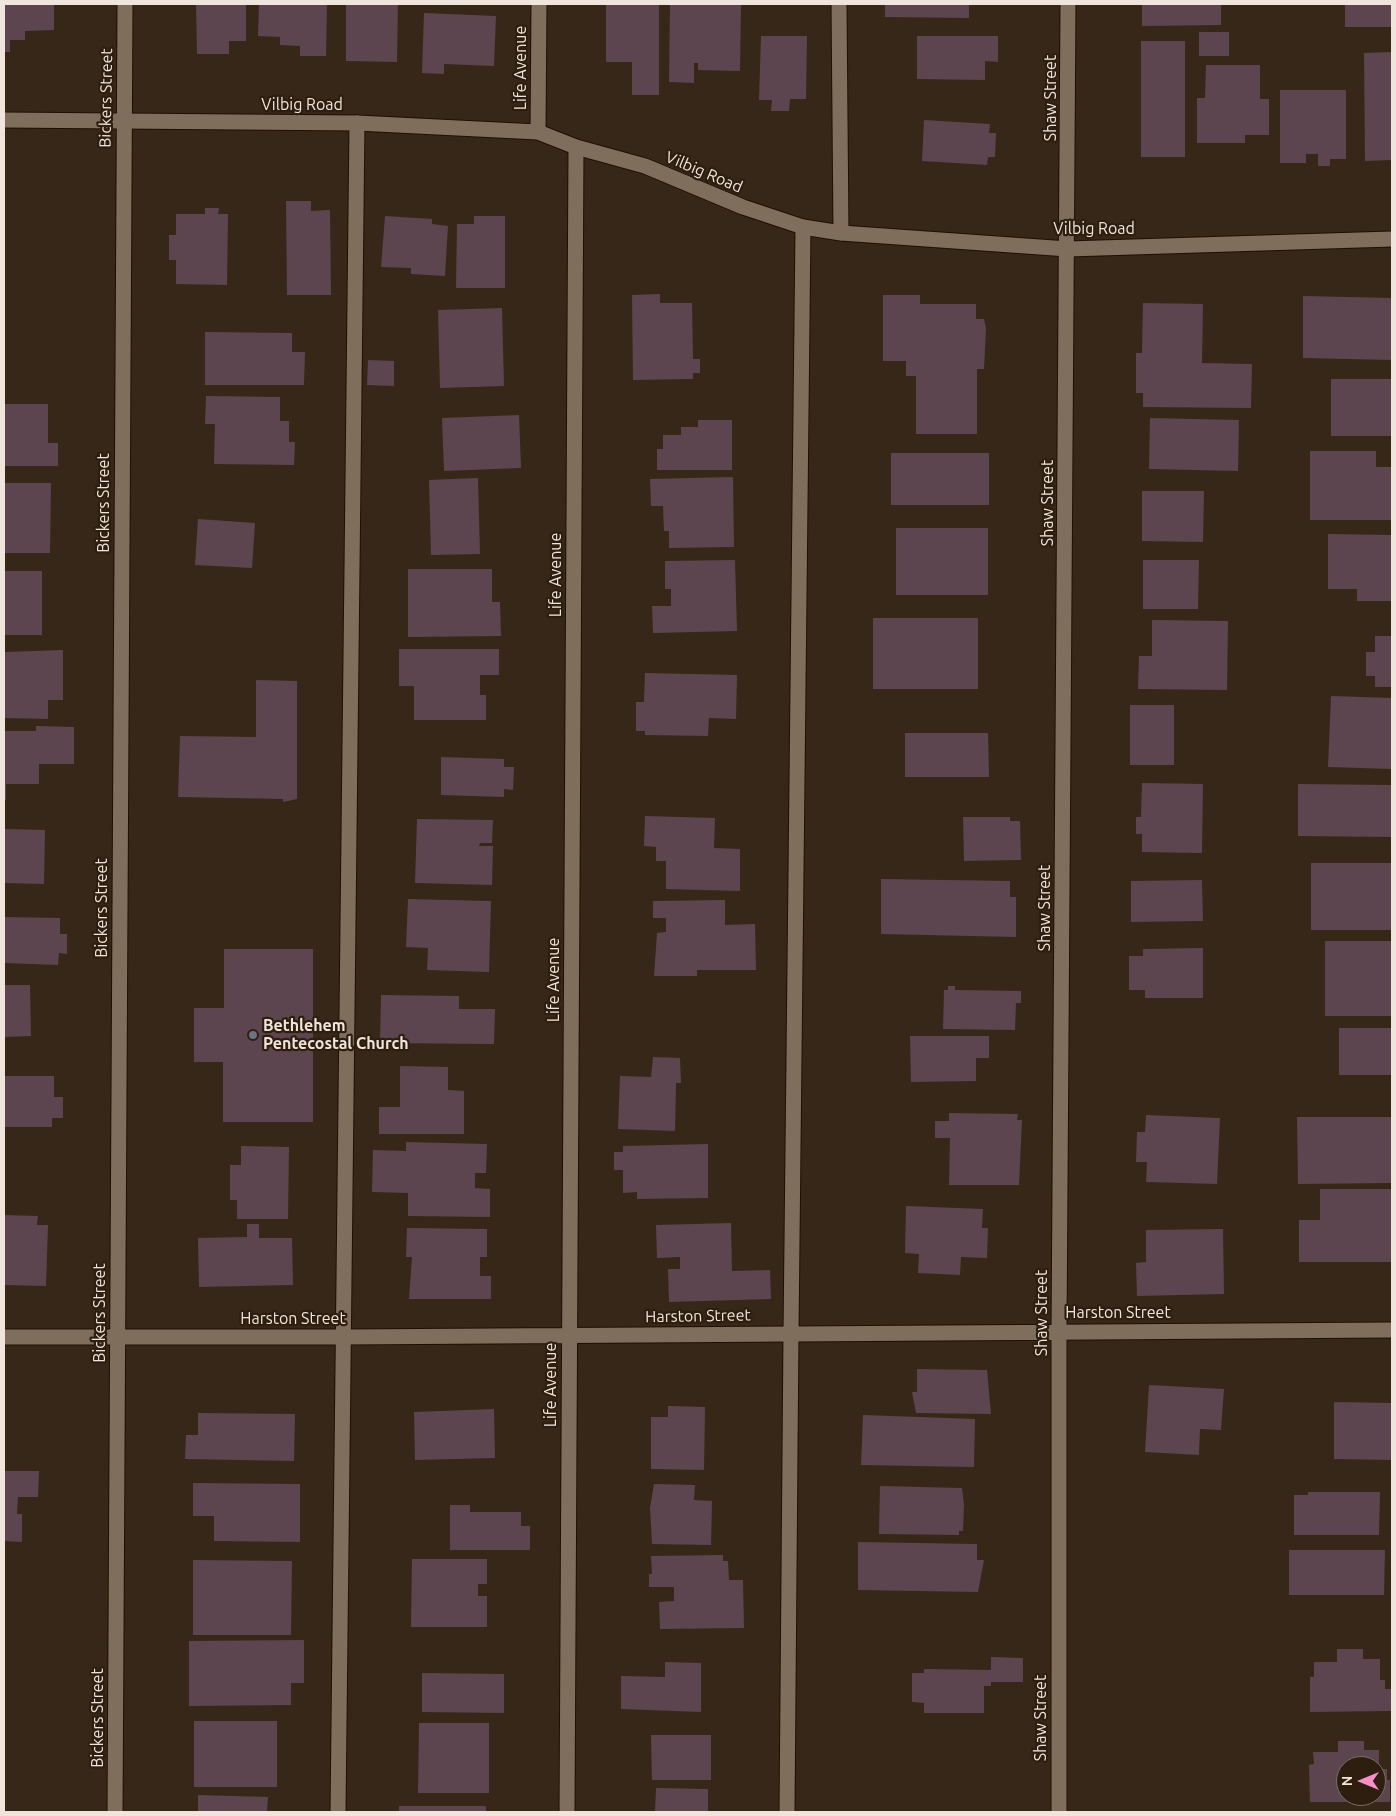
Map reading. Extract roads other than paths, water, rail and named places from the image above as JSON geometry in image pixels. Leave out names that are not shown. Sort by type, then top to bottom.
[{"type":"street","name":"Bickers Street","points":[[115,1812],[125,4]]},
{"type":"street","name":"Life Avenue","points":[[538,132],[539,4]]},
{"type":"street","points":[[839,4],[841,233]]},
{"type":"street","name":"Shaw Street","points":[[1059,1812],[1068,4]]},
{"type":"street","name":"Vilbig Road","points":[[4,120],[357,123],[538,132],[576,147],[645,166],[743,207],[803,228],[841,233],[1068,249],[1392,239]]},
{"type":"street","points":[[338,1812],[357,123]]},
{"type":"street","name":"Life Avenue","points":[[567,1812],[576,147]]},
{"type":"street","points":[[788,1812],[791,1333],[803,228]]},
{"type":"street","name":"Harston Street","points":[[4,1337],[344,1337],[1392,1330]]},
{"type":"place","name":"Bethlehem Pentecostal Church","points":[[253,1035]]}]
